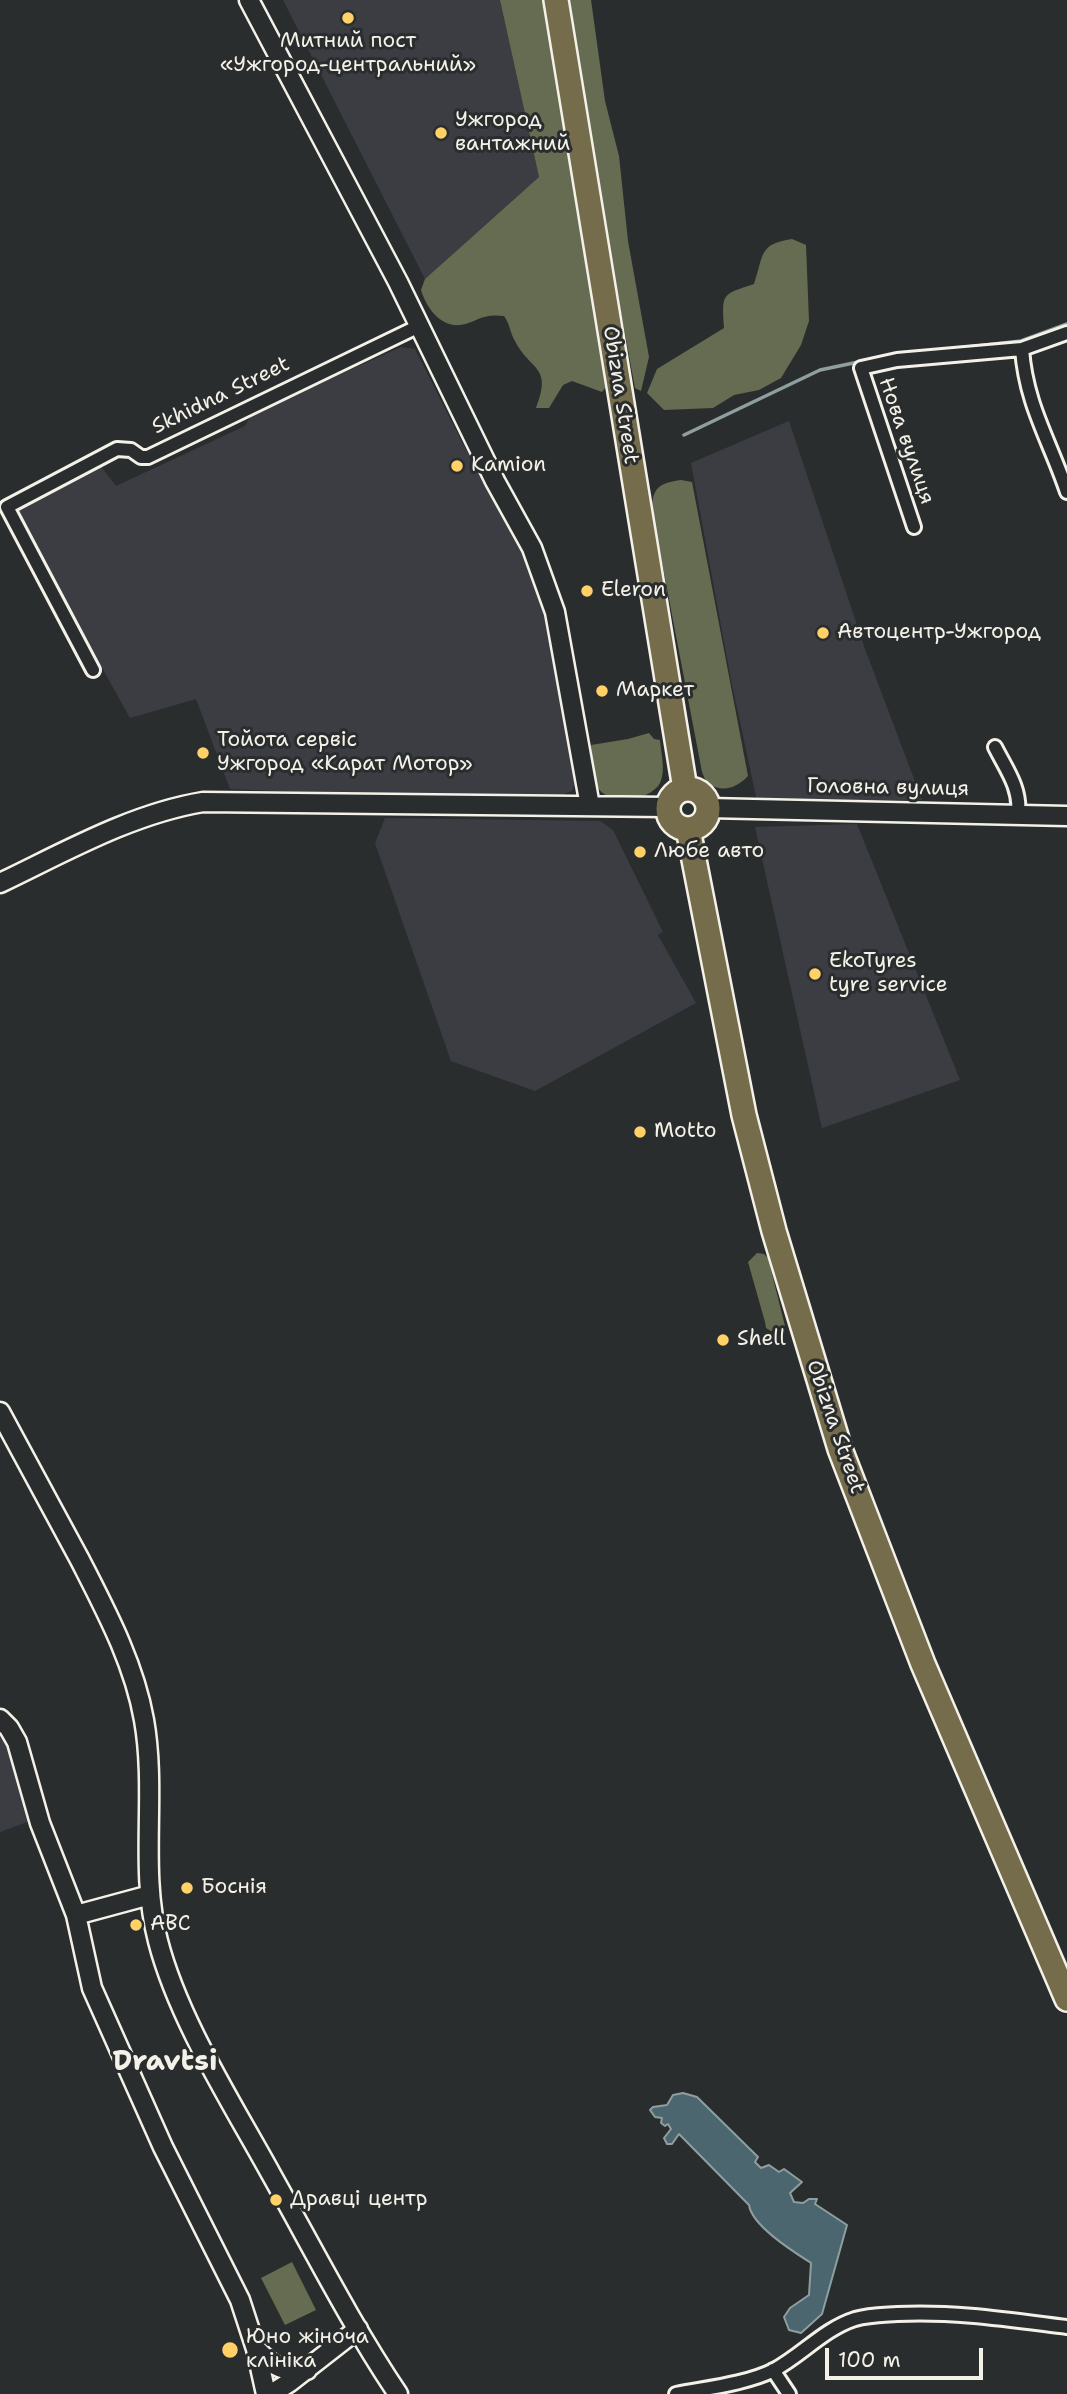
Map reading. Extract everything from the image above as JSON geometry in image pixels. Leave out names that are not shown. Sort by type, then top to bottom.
[{"type":"highway","name":"Obizna Street","points":[[556,0],[685,789]]},
{"type":"highway","points":[[685,789],[703,796],[708,808],[700,825],[688,829],[675,825],[667,807],[673,795],[685,789]]},
{"type":"highway","name":"Obizna Street","points":[[688,829],[744,1115],[774,1231],[840,1450],[923,1664],[1067,1999]]},
{"type":"street","points":[[249,0],[419,326],[497,486],[532,548],[555,612],[590,806]]},
{"type":"street","name":"Skhidna Street","points":[[93,670],[7,507],[117,449],[131,450],[141,457],[148,457],[419,326]]},
{"type":"street","points":[[1067,333],[1022,349],[1026,387],[1032,408],[1067,492]]},
{"type":"street","name":"Нова вулиця","points":[[914,527],[860,368],[897,360],[1022,349]]},
{"type":"street","points":[[995,747],[1015,784],[1018,814]]},
{"type":"street","points":[[0,883],[115,829],[174,807],[228,802],[667,807]]},
{"type":"street","name":"Головна вулиця","points":[[708,808],[1067,816]]},
{"type":"street","points":[[0,1412],[104,1607],[133,1677],[146,1737],[150,1895],[158,1942],[173,1986],[190,2023],[358,2329],[398,2394]]},
{"type":"street","points":[[0,1719],[17,1742],[40,1823],[76,1915],[92,1988],[163,2147],[240,2300],[257,2349],[266,2394]]},
{"type":"street","points":[[76,1915],[150,1895]]},
{"type":"street","points":[[676,2394],[734,2382],[773,2370],[831,2330],[854,2319],[918,2313],[1067,2326]]},
{"type":"street","points":[[271,2394],[307,2370],[358,2329]]},
{"type":"street","points":[[257,2349],[270,2364],[282,2370],[307,2370]]},
{"type":"street","points":[[773,2370],[789,2394]]},
{"type":"shaded area","name":"Ужгород вантажний","points":[[283,0],[500,0],[539,177],[425,279]]},
{"type":"shaded area","points":[[401,347],[415,349],[530,568],[543,602],[554,636],[575,784],[572,791],[562,795],[400,796],[230,789],[196,699],[130,718],[15,512],[99,464],[116,486],[245,426],[252,414]]},
{"type":"shaded area","points":[[789,421],[865,649],[922,800],[757,801],[731,680],[691,463]]},
{"type":"shaded area","points":[[385,818],[600,821],[613,830],[663,932],[658,935],[696,1003],[535,1091],[451,1061],[375,843]]},
{"type":"shaded area","points":[[857,824],[960,1080],[822,1128],[755,827]]},
{"type":"shaded area","points":[[0,1724],[3,1726],[30,1821],[0,1832]]},
{"type":"green space","points":[[500,0],[545,0],[606,387],[602,392],[572,381],[563,385],[549,408],[536,408],[541,394],[541,376],[521,351],[504,316],[496,315],[466,324],[452,325],[434,314],[421,290],[425,279],[539,177]]},
{"type":"green space","points":[[566,0],[591,0],[605,101],[619,156],[628,241],[649,357],[641,391],[635,388]]},
{"type":"green space","points":[[792,239],[806,245],[809,321],[801,345],[781,378],[759,390],[734,395],[713,408],[664,410],[647,393],[657,369],[724,328],[723,308],[726,297],[754,284],[764,252],[768,248]]},
{"type":"green space","points":[[681,480],[692,482],[748,776],[729,788],[707,784],[702,772],[652,510],[656,491],[663,485]]},
{"type":"green space","points":[[649,733],[654,739],[660,740],[663,767],[660,783],[648,794],[630,799],[604,794],[594,778],[591,745]]},
{"type":"green space","points":[[757,1253],[768,1258],[785,1326],[780,1331],[766,1328],[748,1262]]},
{"type":"green space","points":[[292,2262],[316,2310],[285,2325],[261,2278]]},
{"type":"water","points":[[683,2093],[697,2097],[758,2157],[755,2162],[761,2168],[769,2165],[779,2172],[784,2169],[802,2182],[790,2193],[794,2202],[803,2203],[809,2199],[817,2199],[815,2204],[847,2225],[822,2314],[801,2333],[789,2330],[784,2317],[790,2308],[809,2295],[811,2263],[765,2230],[749,2205],[679,2134],[672,2144],[667,2144],[664,2138],[671,2129],[668,2124],[665,2126],[661,2123],[662,2118],[655,2117],[650,2110],[667,2105],[673,2095]]},
{"type":"waterway","points":[[940,350],[1021,341],[1067,324]]},
{"type":"waterway","points":[[684,435],[820,370],[887,356]]},
{"type":"place","name":"Митний пост «Ужгород-центральний»","points":[[348,18]]},
{"type":"place","name":"Ужгород вантажний","points":[[441,133]]},
{"type":"place","name":"Kamion","points":[[457,466]]},
{"type":"place","name":"Eleron","points":[[587,591]]},
{"type":"place","name":"Автоцентр-Ужгород","points":[[823,633]]},
{"type":"place","name":"Маркет","points":[[602,691]]},
{"type":"place","name":"Тойота сервіс Ужгород «Карат Мотор»","points":[[203,753]]},
{"type":"place","name":"Любе авто","points":[[640,852]]},
{"type":"place","name":"EkoTyres tyre service","points":[[815,974]]},
{"type":"place","name":"Motto","points":[[640,1132]]},
{"type":"place","name":"Shell","points":[[723,1340]]},
{"type":"place","name":"Боснія","points":[[187,1888]]},
{"type":"place","name":"ABC","points":[[136,1925]]},
{"type":"place","name":"Дравці центр","points":[[276,2200]]},
{"type":"place","name":"Юно жіноча клініка","points":[[230,2350]]},
{"type":"district","name":"Dravtsi","points":[[165,2063]]}]
